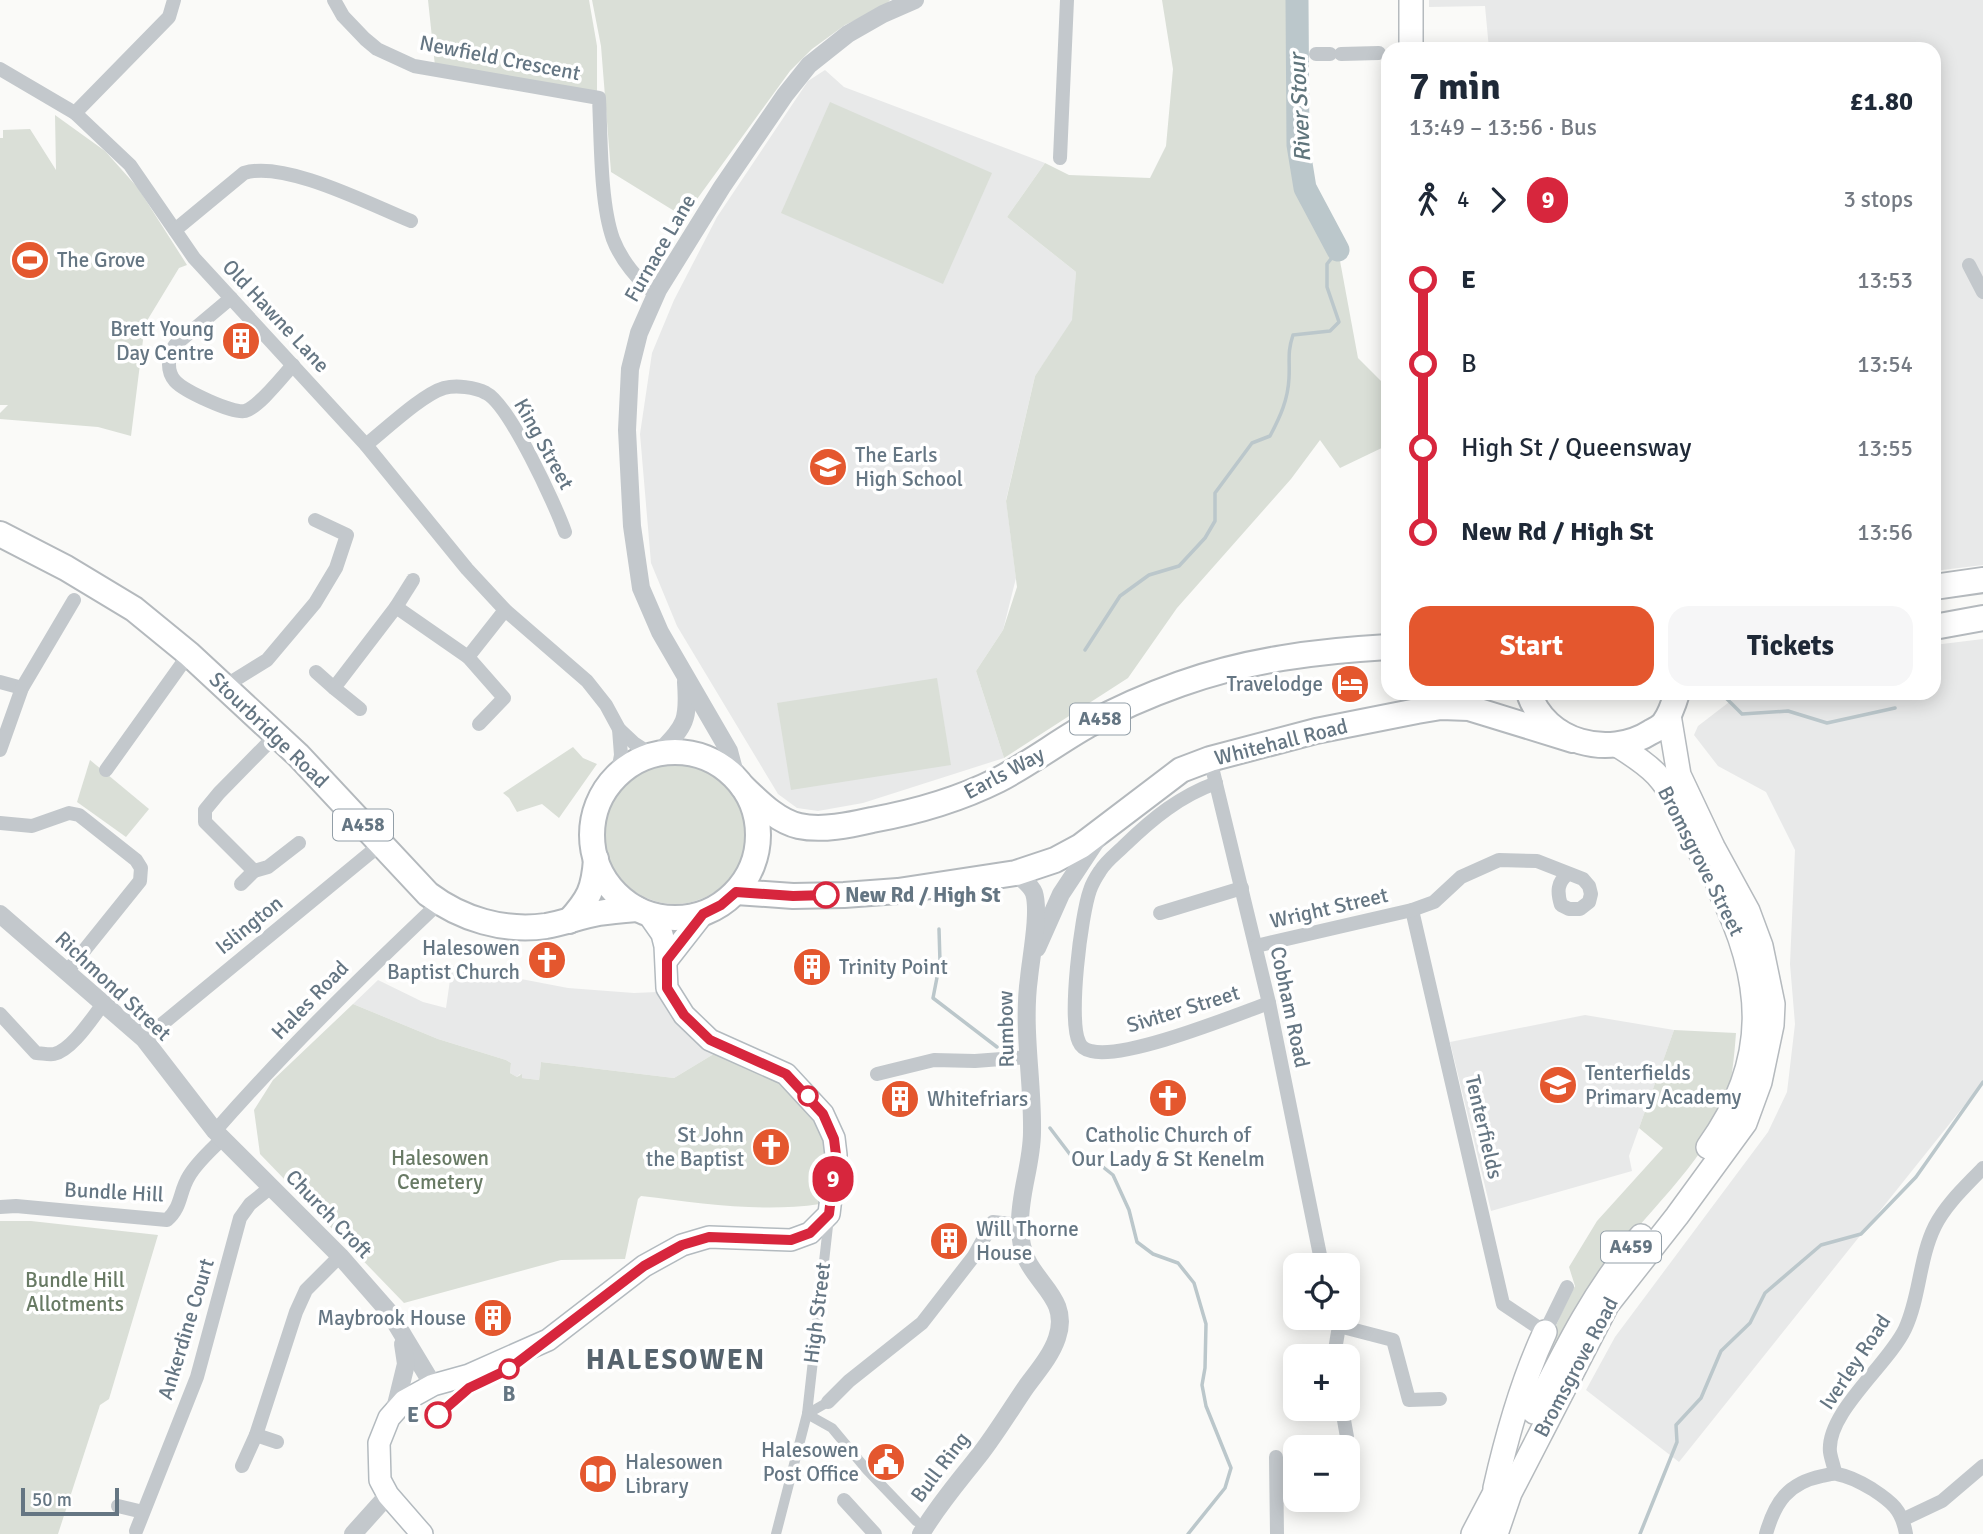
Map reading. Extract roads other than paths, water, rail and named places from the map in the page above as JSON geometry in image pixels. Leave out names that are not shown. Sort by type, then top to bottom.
[{"type":"highway","name":"Stourbridge Road","points":[[0,534],[66,568],[134,609],[189,654],[276,735],[439,903],[463,915],[496,924],[532,928],[569,921]]},
{"type":"highway","points":[[1941,586],[1983,580]]},
{"type":"highway","points":[[1941,626],[1983,618]]},
{"type":"highway","name":"Earls Way","points":[[740,784],[778,817],[799,826],[837,825],[888,817],[969,793],[999,779],[1089,724],[1180,684],[1235,667],[1294,655],[1381,649]]},
{"type":"highway","points":[[1532,700],[1546,721],[1573,740]]},
{"type":"highway","points":[[1617,745],[1639,740],[1663,724],[1673,704]]},
{"type":"highway","name":"Whitehall Road","points":[[736,892],[793,896],[844,895],[898,891],[1016,873],[1055,860],[1102,832],[1181,770],[1210,759],[1316,731],[1441,707],[1469,708],[1573,740],[1600,746],[1617,745]]},
{"type":"highway","name":"A458","points":[[569,921],[598,913],[643,911],[679,918],[703,914],[721,905],[736,892],[753,865],[758,841],[754,809],[740,784],[717,764],[701,757],[675,752],[654,755]]},
{"type":"highway","points":[[569,921],[584,905],[594,885],[596,859],[592,837],[595,815],[603,794],[630,766],[654,755]]},
{"type":"highway","points":[[596,859],[611,888],[626,902],[643,911]]},
{"type":"main road","points":[[1411,0],[1412,42]]},
{"type":"main road","name":"Bromsgrove Street","points":[[1673,704],[1679,775],[1713,847],[1748,911],[1754,951]]},
{"type":"main road","name":"Bromsgrove Street","points":[[1617,745],[1645,763],[1668,790],[1735,920],[1754,951]]},
{"type":"main road","name":"High Street","points":[[643,911],[662,934],[667,960],[667,988],[684,1015],[710,1040],[786,1074],[823,1114],[834,1139],[836,1155],[829,1214]]},
{"type":"main road","points":[[667,960],[703,914]]},
{"type":"main road","name":"Bromsgrove Road","points":[[1473,1534],[1566,1348],[1592,1302],[1616,1264],[1664,1208],[1726,1123],[1744,1084],[1754,1042],[1754,951]]},
{"type":"main road","name":"Bromsgrove Road","points":[[1496,1534],[1510,1493],[1607,1305],[1677,1216],[1745,1122],[1760,1082],[1772,1025],[1773,1004],[1754,951]]},
{"type":"main road","points":[[422,1534],[387,1494],[380,1480],[379,1443],[389,1418],[415,1393],[469,1375],[548,1340],[644,1266],[682,1245],[709,1237],[791,1240],[810,1233],[829,1214]]},
{"type":"main road","points":[[1494,1495],[1502,1457],[1532,1359],[1545,1332]]},
{"type":"street","points":[[75,113],[169,17],[174,0]]},
{"type":"street","name":"Newfield Crescent","points":[[334,0],[343,16],[377,49],[414,66],[599,98],[603,176],[613,241],[641,283],[656,294]]},
{"type":"street","points":[[1060,158],[1067,0]]},
{"type":"street","name":"Furnace Lane","points":[[740,784],[729,751],[685,679],[641,589],[632,526],[627,430],[630,369],[639,332],[656,294],[722,187],[785,95],[809,65],[848,34],[913,1]]},
{"type":"street","points":[[1329,54],[1379,53]]},
{"type":"street","name":"Old Hawne Lane","points":[[0,69],[75,113],[130,166],[194,258],[366,444],[467,569],[505,610],[587,681],[606,705],[619,729]]},
{"type":"street","points":[[175,230],[244,173],[256,169],[289,174],[332,188],[411,222]]},
{"type":"street","points":[[1969,265],[1983,292]]},
{"type":"street","points":[[231,298],[175,345],[170,353],[170,373],[176,383],[227,409],[241,412],[252,408],[293,365]]},
{"type":"street","name":"King Street","points":[[366,444],[432,393],[446,387],[461,387],[488,393],[502,408],[518,435],[565,532]]},
{"type":"street","points":[[225,686],[267,660],[315,603],[336,568],[347,536],[315,520]]},
{"type":"street","points":[[334,688],[396,607],[413,580]]},
{"type":"street","points":[[0,750],[22,688],[74,600]]},
{"type":"street","points":[[396,607],[468,657],[504,698],[480,724]]},
{"type":"street","points":[[468,657],[505,610]]},
{"type":"street","points":[[106,770],[189,654]]},
{"type":"street","points":[[316,671],[359,709]]},
{"type":"street","name":"Furnace Lane","points":[[654,755],[685,723],[688,712],[685,679]]},
{"type":"street","points":[[0,682],[22,688]]},
{"type":"street","points":[[619,729],[635,744],[654,755]]},
{"type":"street","points":[[617,777],[621,755],[619,729]]},
{"type":"street","points":[[254,871],[205,822],[204,816],[205,810],[219,793],[276,735]]},
{"type":"street","name":"Cobham Road","points":[[1210,759],[1269,1003],[1320,1253]]},
{"type":"street","name":"Siviter Street","points":[[1216,783],[1193,791],[1158,814],[1101,869],[1090,890],[1080,941],[1074,1023],[1079,1043],[1087,1051],[1108,1052],[1187,1032],[1269,1003]]},
{"type":"street","points":[[0,824],[32,826],[69,813],[79,815],[136,860],[141,867],[140,881],[66,973]]},
{"type":"street","name":"Rumbow","points":[[1033,958],[1061,894],[1102,832]]},
{"type":"street","points":[[241,884],[254,871],[268,867],[299,843]]},
{"type":"street","name":"Islington","points":[[144,1039],[381,844]]},
{"type":"street","name":"Wright Street","points":[[1256,946],[1412,910],[1434,902],[1461,877],[1499,860],[1537,861],[1568,874]]},
{"type":"street","name":"Rumbow","points":[[998,1429],[1040,1368],[1057,1339],[1060,1324],[1058,1308],[1051,1293],[1028,1262],[1021,1245],[1025,1173],[1032,1147],[1029,978],[1033,958],[1034,893],[1016,873]]},
{"type":"street","points":[[1160,913],[1242,888]]},
{"type":"street","name":"Hales Road","points":[[219,1135],[251,1089],[345,993],[439,903]]},
{"type":"street","name":"Tenterfields","points":[[1412,910],[1503,1304],[1545,1332]]},
{"type":"street","name":"Richmond Street","points":[[0,914],[144,1039],[219,1135]]},
{"type":"street","points":[[0,1014],[36,1052],[54,1054],[65,1049],[103,1004]]},
{"type":"street","points":[[877,1074],[934,1060],[975,1062],[1029,1057]]},
{"type":"street","name":"Church Croft","points":[[219,1135],[340,1256],[389,1312],[433,1385]]},
{"type":"street","name":"Bundle Hill","points":[[0,1207],[42,1208],[167,1220],[176,1213],[188,1178],[219,1135]]},
{"type":"street","name":"Iverley Road","points":[[1835,1473],[1830,1450],[1833,1432],[1844,1410],[1904,1333],[1914,1308],[1922,1266],[1934,1227],[1952,1201],[1983,1168]]},
{"type":"street","name":"Ankerdine Court","points":[[136,1531],[197,1377],[240,1218],[250,1204],[271,1187]]},
{"type":"street","name":"High Street","points":[[776,1534],[807,1414],[829,1214]]},
{"type":"street","points":[[807,1414],[828,1402],[878,1357],[922,1323],[974,1256],[993,1222],[1020,1226]]},
{"type":"street","points":[[242,1466],[256,1435],[296,1312],[306,1290],[340,1256]]},
{"type":"street","points":[[1545,1332],[1567,1287]]},
{"type":"street","points":[[1360,1329],[1393,1340],[1409,1400],[1440,1399]]},
{"type":"street","name":"Church Croft","points":[[396,1409],[406,1364],[402,1336]]},
{"type":"street","points":[[807,1414],[832,1427],[918,1528]]},
{"type":"street","name":"Bull Ring","points":[[918,1528],[932,1515],[998,1429]]},
{"type":"street","points":[[256,1435],[277,1442]]},
{"type":"street","points":[[1276,1457],[1277,1534]]},
{"type":"street","points":[[1766,1534],[1773,1511],[1784,1496],[1805,1479],[1835,1473],[1864,1484],[1896,1507],[1905,1527],[1942,1501],[1983,1466]]},
{"type":"street","points":[[352,1534],[387,1494]]},
{"type":"street","points":[[844,1500],[875,1534]]},
{"type":"street","points":[[118,1506],[143,1512]]},
{"type":"waterway","name":"River Stour","points":[[1297,0],[1298,145],[1305,188],[1338,250]]},
{"type":"waterway","points":[[1085,650],[1120,596],[1149,575],[1179,566],[1205,538],[1215,521],[1215,493],[1252,443],[1270,436],[1287,394],[1289,352],[1293,335],[1330,331],[1339,322],[1327,287],[1327,264],[1338,250]]},
{"type":"waterway","points":[[1728,700],[1742,714],[1788,711],[1827,723],[1895,708]]},
{"type":"waterway","points":[[939,929],[940,962],[933,998],[997,1047]]},
{"type":"waterway","points":[[1640,1534],[1677,1442],[1676,1425],[1701,1398],[1721,1351],[1750,1323],[1765,1293],[1821,1245],[1861,1234],[1916,1177],[1983,1082]]},
{"type":"waterway","points":[[1050,1128],[1072,1157],[1098,1163],[1113,1175],[1129,1210],[1137,1242],[1153,1254],[1178,1263],[1194,1283],[1206,1324],[1202,1385],[1206,1406],[1231,1468],[1225,1488],[1188,1534]]},
{"type":"place","name":"The Grove","points":[[30,260]]},
{"type":"place","name":"Brett Young Day Centre","points":[[241,341]]},
{"type":"place","name":"The Earls High School","points":[[828,467]]},
{"type":"place","name":"Travelodge","points":[[1350,684]]},
{"type":"place","name":"New Rd / High St","points":[[826,895]]},
{"type":"place","name":"Halesowen Baptist Church","points":[[547,960]]},
{"type":"place","name":"Trinity Point","points":[[812,967]]},
{"type":"place","name":"Tenterfields Primary Academy","points":[[1558,1085]]},
{"type":"place","name":"Catholic Church of Our Lady & St Kenelm","points":[[1168,1098]]},
{"type":"place","name":"Whitefriars","points":[[900,1099]]},
{"type":"place","name":"St John the Baptist","points":[[771,1147]]},
{"type":"place","name":"Will Thorne House","points":[[949,1241]]},
{"type":"place","name":"Maybrook House","points":[[493,1318]]},
{"type":"place","name":"B","points":[[509,1369]]},
{"type":"place","name":"E","points":[[438,1415]]},
{"type":"place","name":"Halesowen Post Office","points":[[886,1462]]},
{"type":"place","name":"Halesowen Library","points":[[598,1474]]},
{"type":"district","name":"HALESOWEN","points":[[676,1360]]},
{"type":"park label","name":"Halesowen Cemetery","points":[[440,1170]]},
{"type":"park label","name":"Bundle Hill Allotments","points":[[75,1292]]}]
